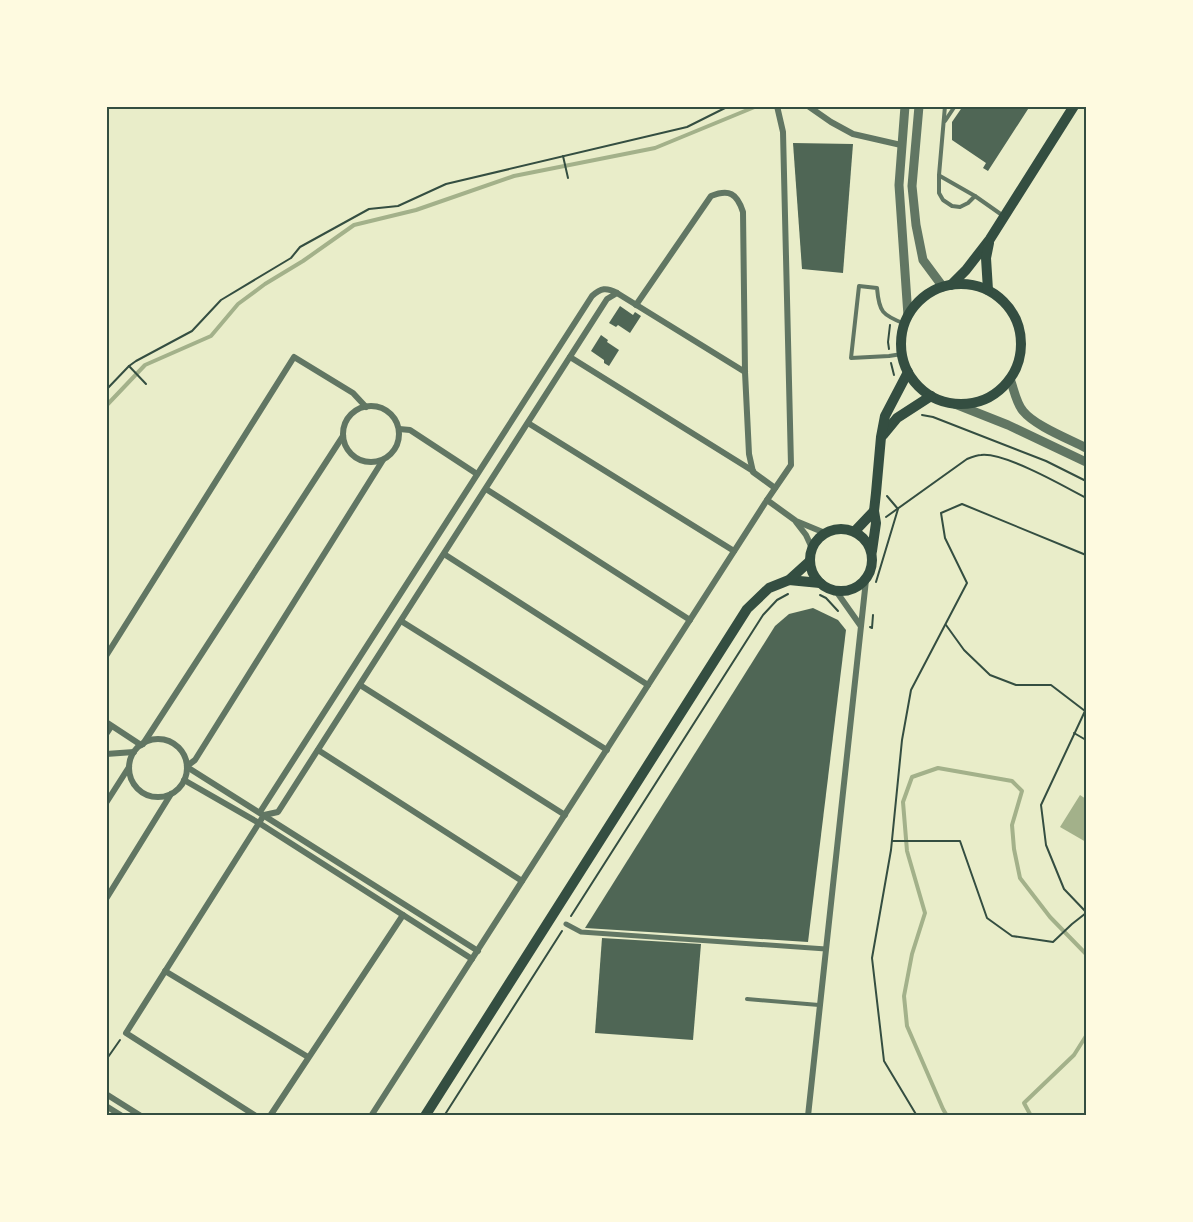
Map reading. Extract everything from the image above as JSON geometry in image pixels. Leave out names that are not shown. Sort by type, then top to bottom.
[{"type":"main road","points":[[947,286],[966,270],[990,239],[1074,106]]},
{"type":"main road","points":[[988,290],[986,258],[990,239]]},
{"type":"main road","points":[[969,284],[988,290],[1002,300],[1013,313],[1020,330],[1022,347],[1018,364],[1010,379],[1002,389],[980,402],[955,404],[931,396],[922,390],[908,372],[902,354],[902,334],[907,320],[923,298],[932,291],[947,286],[969,284]]},
{"type":"main road","points":[[789,580],[818,589],[847,591],[858,587],[866,580],[872,567],[876,523],[874,511],[885,416],[908,372]]},
{"type":"main road","points":[[881,437],[897,418],[931,396]]},
{"type":"main road","points":[[855,531],[874,511]]},
{"type":"main road","points":[[818,589],[810,561],[812,548],[817,539],[825,533],[845,528],[855,531],[866,540],[872,552]]},
{"type":"main road","points":[[425,1116],[747,609],[769,588],[789,580],[810,561]]},
{"type":"street","points":[[371,1116],[791,465],[783,132],[777,106]]},
{"type":"street","points":[[808,106],[853,134],[901,145]]},
{"type":"street","points":[[905,106],[899,185],[907,320]]},
{"type":"street","points":[[920,106],[912,186],[916,225],[923,260],[947,286]]},
{"type":"street","points":[[636,305],[711,196],[725,192],[739,200],[743,212],[748,454],[753,472]]},
{"type":"street","points":[[256,1116],[126,1033],[262,814],[592,296],[600,289],[608,288],[745,372]]},
{"type":"street","points":[[262,814],[278,812],[607,299],[617,293]]},
{"type":"street","points":[[106,656],[294,357],[353,393],[366,407]]},
{"type":"street","points":[[570,357],[775,488]]},
{"type":"street","points":[[1010,379],[1018,403],[1024,412],[1046,428],[1086,448]]},
{"type":"street","points":[[955,404],[1008,425],[1086,462]]},
{"type":"street","points":[[375,406],[383,409],[396,420],[399,429],[398,441],[393,453],[383,460],[372,463],[352,456],[343,436],[344,426],[349,417],[357,410],[366,407],[375,406]]},
{"type":"street","points":[[528,423],[734,551]]},
{"type":"street","points":[[399,429],[410,430],[477,474]]},
{"type":"street","points":[[106,803],[129,767],[134,752],[142,744],[343,436]]},
{"type":"street","points":[[187,766],[195,760],[383,460]]},
{"type":"street","points":[[486,489],[690,620]]},
{"type":"street","points":[[767,501],[795,521],[825,533]]},
{"type":"street","points":[[795,521],[806,535],[812,548]]},
{"type":"street","points":[[444,554],[648,685]]},
{"type":"street","points":[[808,1116],[866,580]]},
{"type":"street","points":[[836,591],[861,626]]},
{"type":"street","points":[[401,621],[607,750]]},
{"type":"street","points":[[360,685],[565,815]]},
{"type":"street","points":[[106,735],[109,724],[142,744]]},
{"type":"street","points":[[106,899],[171,794],[184,780],[187,766],[184,755],[176,745],[165,740],[152,740],[142,744]]},
{"type":"street","points":[[318,750],[522,881]]},
{"type":"street","points":[[106,754],[134,752]]},
{"type":"street","points":[[187,766],[478,951]]},
{"type":"street","points":[[129,767],[132,782],[142,793],[157,797],[171,794]]},
{"type":"street","points":[[184,780],[259,822],[472,959]]},
{"type":"street","points":[[270,1116],[403,915]]},
{"type":"street","points":[[566,924],[581,932],[826,950]]},
{"type":"street","points":[[165,971],[308,1057]]},
{"type":"street","points":[[106,1094],[141,1116]]},
{"type":"street","points":[[106,1106],[122,1116]]},
{"type":"lane","points":[[945,106],[939,193],[943,200],[952,206],[960,207],[975,196]]},
{"type":"lane","points":[[944,123],[955,106]]},
{"type":"lane","points":[[939,176],[975,196],[1004,217]]},
{"type":"lane","points":[[902,354],[851,358],[859,286],[877,288],[878,304],[884,313],[892,319],[907,320]]},
{"type":"lane","points":[[747,999],[820,1005]]},
{"type":"path","points":[[106,390],[136,361],[192,332],[221,300],[291,258],[300,247],[369,209],[398,206],[446,184],[687,127],[729,106]]},
{"type":"path","points":[[563,156],[568,178]]},
{"type":"path","points":[[129,366],[146,384]]},
{"type":"path","points":[[920,415],[933,417],[1036,457],[1086,481]]},
{"type":"path","points":[[876,523],[967,459],[981,455],[993,456],[1024,467],[1086,498]]},
{"type":"path","points":[[886,495],[898,509]]},
{"type":"path","points":[[917,1116],[884,1061],[873,958],[892,841],[902,740],[911,690],[967,583],[945,538],[941,513],[962,504],[1086,555]]},
{"type":"path","points":[[875,587],[898,509]]},
{"type":"path","points":[[818,589],[842,615]]},
{"type":"path","points":[[444,1116],[763,615],[777,600],[792,591]]},
{"type":"path","points":[[861,626],[872,628],[873,616]]},
{"type":"path","points":[[892,841],[960,842],[987,918],[1012,936],[1053,942],[1086,913],[1064,889],[1046,845],[1041,805],[1085,711],[1051,685],[1016,685],[990,675],[964,650],[945,624]]},
{"type":"path","points":[[1074,733],[1086,740]]},
{"type":"path","points":[[106,1060],[126,1033]]},
{"type":"shaded area","points":[[1080,795],[1086,799],[1086,842],[1060,827]]},
{"type":"building","points":[[963,106],[1030,106],[988,171],[983,168],[986,163],[952,140],[952,122]]},
{"type":"building","points":[[793,143],[853,144],[843,273],[802,269]]},
{"type":"building","points":[[620,306],[633,315],[635,312],[641,316],[630,333],[618,325],[616,327],[609,323]]},
{"type":"building","points":[[601,335],[619,350],[609,366],[591,351]]},
{"type":"building","points":[[813,608],[838,620],[846,630],[808,942],[585,928],[775,626],[789,614]]},
{"type":"building","points":[[602,938],[701,944],[693,1040],[595,1033]]},
{"type":"waterway","points":[[106,406],[145,365],[211,336],[238,304],[354,225],[416,210],[514,176],[655,148],[757,106]]},
{"type":"waterway","points":[[1086,115],[1086,126]]},
{"type":"waterway","points":[[947,1116],[907,1026],[904,996],[912,954],[925,913],[907,851],[903,802],[912,777],[938,768],[1012,781],[1022,791],[1012,825],[1020,878],[1050,917],[1086,954]]},
{"type":"waterway","points":[[1031,1116],[1024,1103],[1074,1055],[1086,1036]]}]
